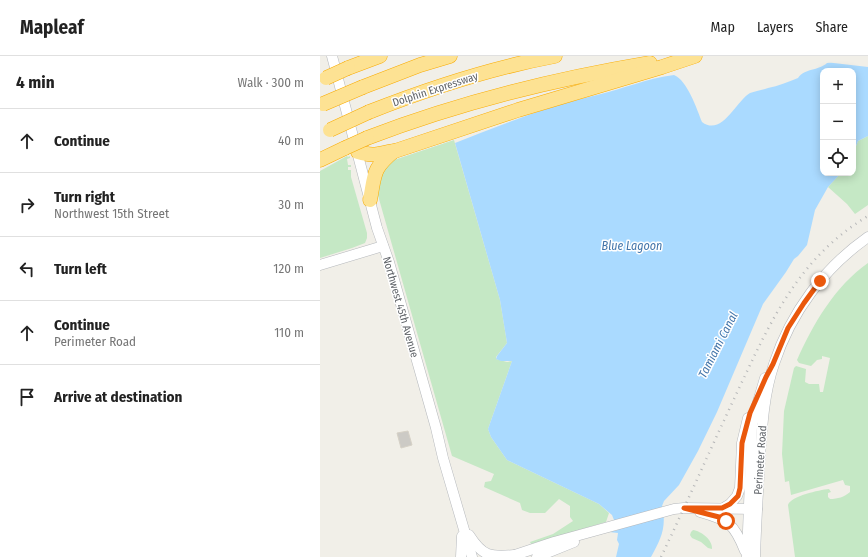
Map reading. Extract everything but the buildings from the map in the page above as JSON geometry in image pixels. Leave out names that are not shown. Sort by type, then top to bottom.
[{"type":"highway","points":[[323,79],[380,56]]},
{"type":"highway","points":[[321,105],[420,65],[450,56]]},
{"type":"highway","name":"Dolphin Expressway","points":[[325,132],[369,112],[455,81],[514,65],[555,56]]},
{"type":"highway","points":[[320,160],[352,150],[367,138],[424,118],[531,87],[612,70],[694,56]]},
{"type":"highway","points":[[352,150],[370,155],[395,151],[518,110],[694,56]]},
{"type":"highway","points":[[370,200],[372,182],[377,169],[384,159],[395,151]]},
{"type":"street","name":"Northwest 45th Avenue","points":[[332,56],[352,150],[370,200],[472,557]]},
{"type":"street","name":"Perimeter Road","points":[[750,557],[752,509],[752,427],[762,387],[788,328],[812,291],[838,261],[868,237]]},
{"type":"street","points":[[320,265],[383,246]]},
{"type":"street","name":"Perimeter Road","points":[[752,509],[762,423],[773,364]]},
{"type":"street","points":[[722,508],[730,504],[738,496],[740,488],[743,437],[750,413],[762,387]]},
{"type":"street","points":[[684,508],[719,517],[726,521],[736,530],[750,557]]},
{"type":"street","points":[[461,520],[477,548],[483,553],[492,556],[512,556],[554,542],[674,509],[752,509]]},
{"type":"street","points":[[461,520],[461,557]]},
{"type":"street","points":[[537,557],[609,527]]},
{"type":"green space","points":[[868,136],[868,205],[855,214],[847,204],[828,187],[838,176],[856,176],[856,146],[858,141]]},
{"type":"green space","points":[[454,140],[500,300],[507,343],[496,359],[507,362],[512,361],[488,429],[491,437],[507,460],[599,504],[609,513],[606,522],[531,544],[530,542],[553,534],[573,521],[570,517],[570,506],[559,499],[545,513],[530,513],[522,510],[520,503],[484,487],[485,482],[491,481],[494,474],[452,456],[377,192],[381,173],[394,160]]},
{"type":"green space","points":[[347,156],[350,156],[350,158],[347,159],[348,165],[351,165],[351,167],[348,167],[348,170],[351,170],[351,177],[367,233],[367,238],[365,243],[320,258],[320,171]]},
{"type":"green space","points":[[868,263],[868,557],[795,557],[788,505],[790,502],[806,494],[829,489],[831,492],[828,493],[828,497],[830,499],[838,498],[850,492],[850,486],[845,485],[843,480],[791,495],[789,481],[785,482],[782,454],[784,411],[794,368],[796,366],[806,369],[805,382],[809,384],[819,384],[820,392],[823,392],[830,358],[822,356],[822,359],[817,360],[811,366],[799,363],[797,360],[810,333],[835,294],[856,272]]},
{"type":"green space","points":[[693,530],[709,539],[712,549],[692,538],[690,535]]},
{"type":"water","name":"Blue Lagoon","points":[[868,56],[868,136],[858,141],[856,146],[856,68],[820,68],[820,176],[838,176],[828,187],[815,210],[807,245],[794,259],[763,304],[717,412],[698,451],[679,485],[664,501],[662,506],[664,520],[662,533],[651,557],[616,557],[619,544],[617,540],[618,533],[609,532],[618,530],[612,515],[599,504],[507,460],[491,437],[488,429],[512,361],[501,361],[496,359],[507,343],[500,300],[455,143],[525,116],[579,99],[607,93],[664,76],[674,75],[679,78],[687,89],[702,122],[709,125],[716,125],[722,122],[750,93],[798,78],[804,73],[827,63]]},
{"type":"pier","points":[[835,56],[868,56],[868,67],[825,62],[833,60]]},
{"type":"railway","points":[[661,557],[772,321],[803,274],[821,253],[843,233],[868,216]]},
{"type":"route","points":[[726,521],[719,517],[684,508],[722,508],[730,504],[738,496],[740,488],[742,443],[744,430],[750,413],[788,328],[820,281]]},
{"type":"water label","name":"Tamiami Canal","points":[[718,345]]}]
